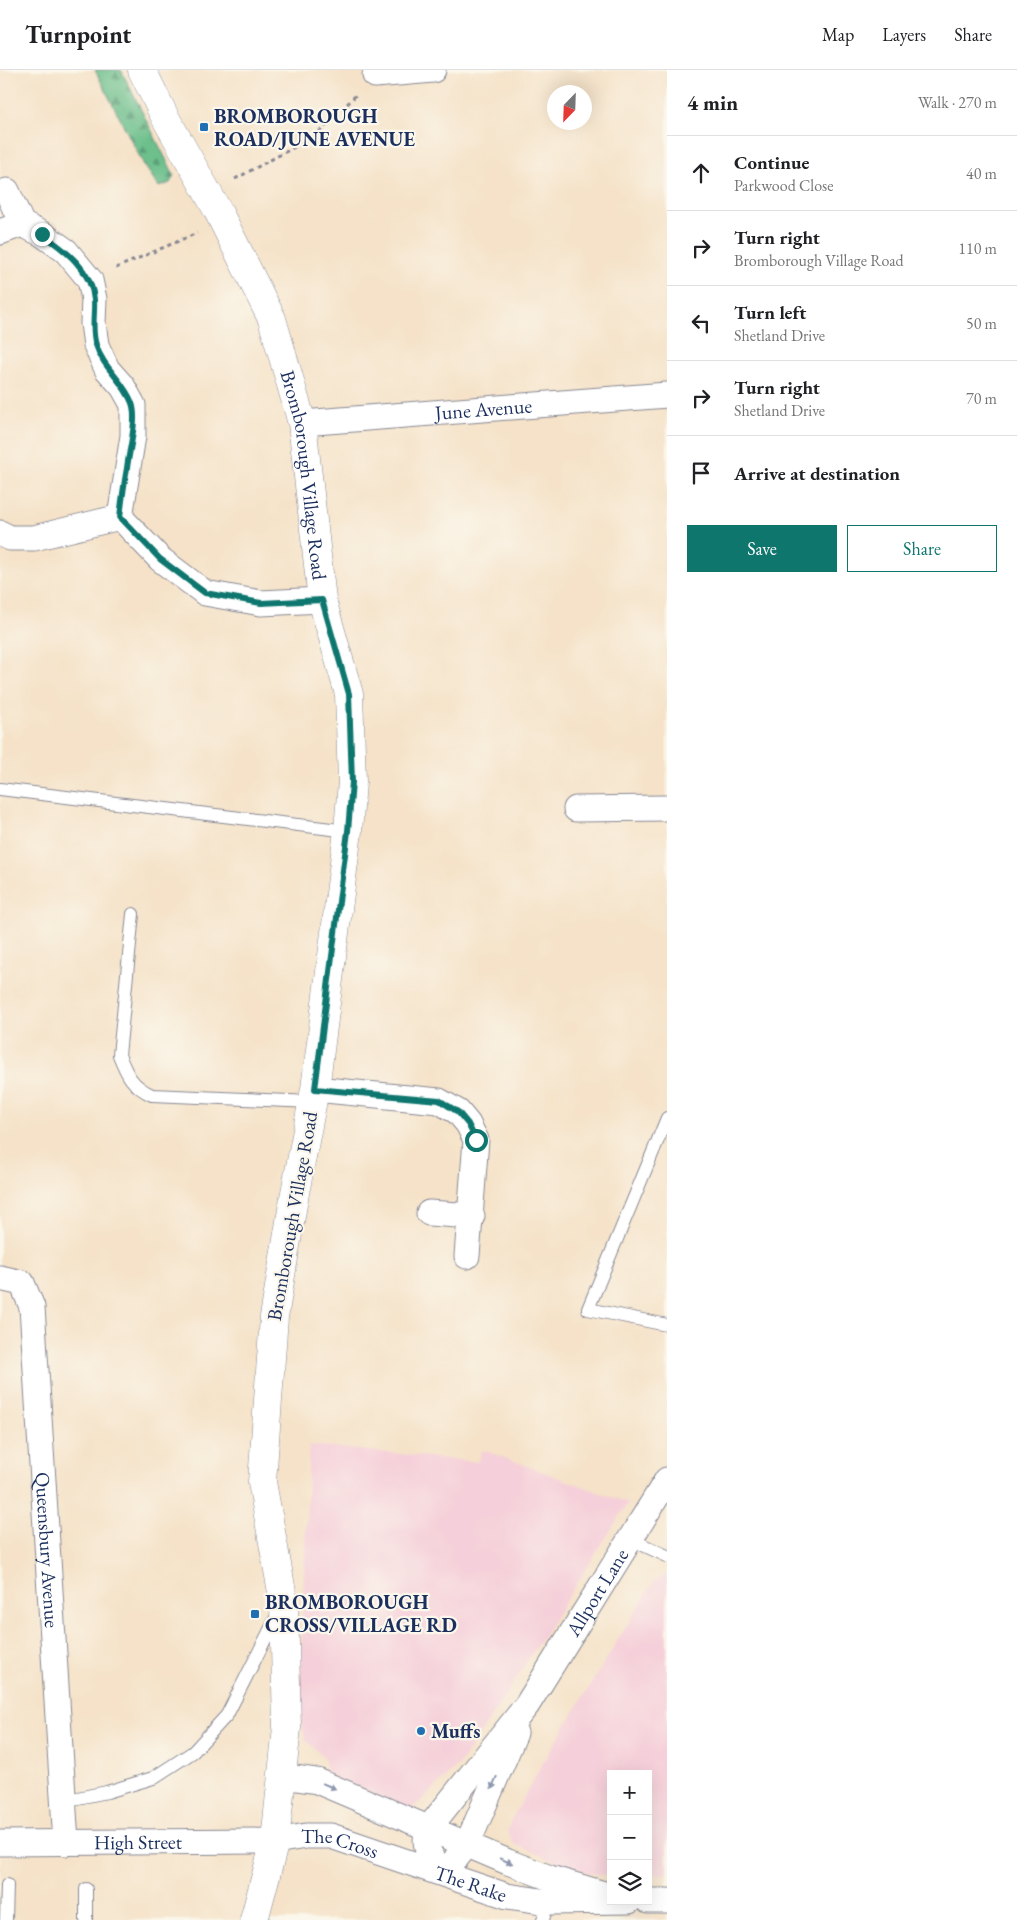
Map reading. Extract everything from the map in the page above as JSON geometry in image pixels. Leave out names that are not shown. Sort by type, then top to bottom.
[{"type":"street","name":"Bromborough Village Road","points":[[142,70],[165,117],[223,221],[272,319],[302,423],[322,600],[349,694],[352,782],[348,831],[314,1096],[274,1316],[262,1482],[284,1603],[287,1727],[274,1841],[254,1920]]},
{"type":"street","points":[[375,75],[433,70]]},
{"type":"street","points":[[7,191],[11,228],[42,234],[66,250],[90,280],[94,299],[93,323],[96,345],[107,369],[123,387],[132,405],[133,436],[120,517]]},
{"type":"street","name":"June Avenue","points":[[302,423],[667,395]]},
{"type":"street","points":[[0,533],[10,538],[34,538],[120,517]]},
{"type":"street","points":[[120,517],[160,559],[205,593],[261,603],[322,600]]},
{"type":"street","points":[[576,809],[667,808]]},
{"type":"street","points":[[314,1096],[439,1100],[458,1112],[468,1124],[476,1140],[468,1256]]},
{"type":"street","points":[[429,1213],[472,1216]]},
{"type":"street","name":"Queensbury Avenue","points":[[0,1278],[22,1283],[32,1307],[66,1843]]},
{"type":"street","name":"Allport Lane","points":[[527,1705],[667,1480]]},
{"type":"street","points":[[527,1705],[467,1845],[459,1856],[439,1870],[427,1851],[426,1837],[428,1829],[527,1705]]},
{"type":"street","points":[[282,1776],[317,1781],[428,1829],[550,1878],[607,1895]]},
{"type":"street","name":"The Cross","points":[[274,1841],[306,1836],[331,1836],[404,1861]]},
{"type":"street","name":"High Street","points":[[0,1843],[274,1841]]},
{"type":"street","name":"The Rake","points":[[404,1861],[439,1870],[546,1911],[607,1904]]},
{"type":"street","points":[[652,1901],[667,1901]]},
{"type":"lane","points":[[0,789],[348,831]]},
{"type":"lane","points":[[134,914],[119,1055],[127,1074],[139,1089],[152,1095],[314,1096]]},
{"type":"lane","points":[[667,1118],[588,1309],[667,1325]]},
{"type":"lane","points":[[630,1539],[667,1556]]},
{"type":"lane","points":[[63,1801],[107,1792],[153,1778],[192,1752],[226,1715],[284,1603]]},
{"type":"lane","points":[[6,1885],[6,1920]]},
{"type":"lane","points":[[86,1889],[86,1920]]},
{"type":"path","points":[[208,194],[323,129],[375,75]]},
{"type":"path","points":[[90,280],[223,221]]},
{"type":"shaded area","points":[[309,1445],[478,1462],[483,1450],[628,1503],[459,1765],[411,1810],[326,1776],[325,1759],[305,1739],[299,1710]]},
{"type":"shaded area","points":[[667,1574],[667,1874],[652,1875],[652,1770],[607,1770],[607,1875],[574,1870],[514,1844],[507,1832],[541,1766],[654,1581]]},
{"type":"green space","points":[[95,70],[121,70],[174,175],[170,183],[159,187],[144,165]]},
{"type":"place","name":"BROMBOROUGH ROAD/JUNE AVENUE","points":[[204,127]]},
{"type":"place","name":"BROMBOROUGH CROSS/VILLAGE RD","points":[[255,1614]]},
{"type":"place","name":"Muffs","points":[[421,1731]]},
{"type":"route","points":[[42,234],[66,250],[90,280],[94,299],[93,323],[96,345],[107,369],[123,387],[132,405],[133,436],[120,517],[160,559],[205,593],[261,603],[322,600],[349,694],[352,782],[348,831],[315,1089],[439,1100],[458,1112],[468,1124],[476,1140]]}]
